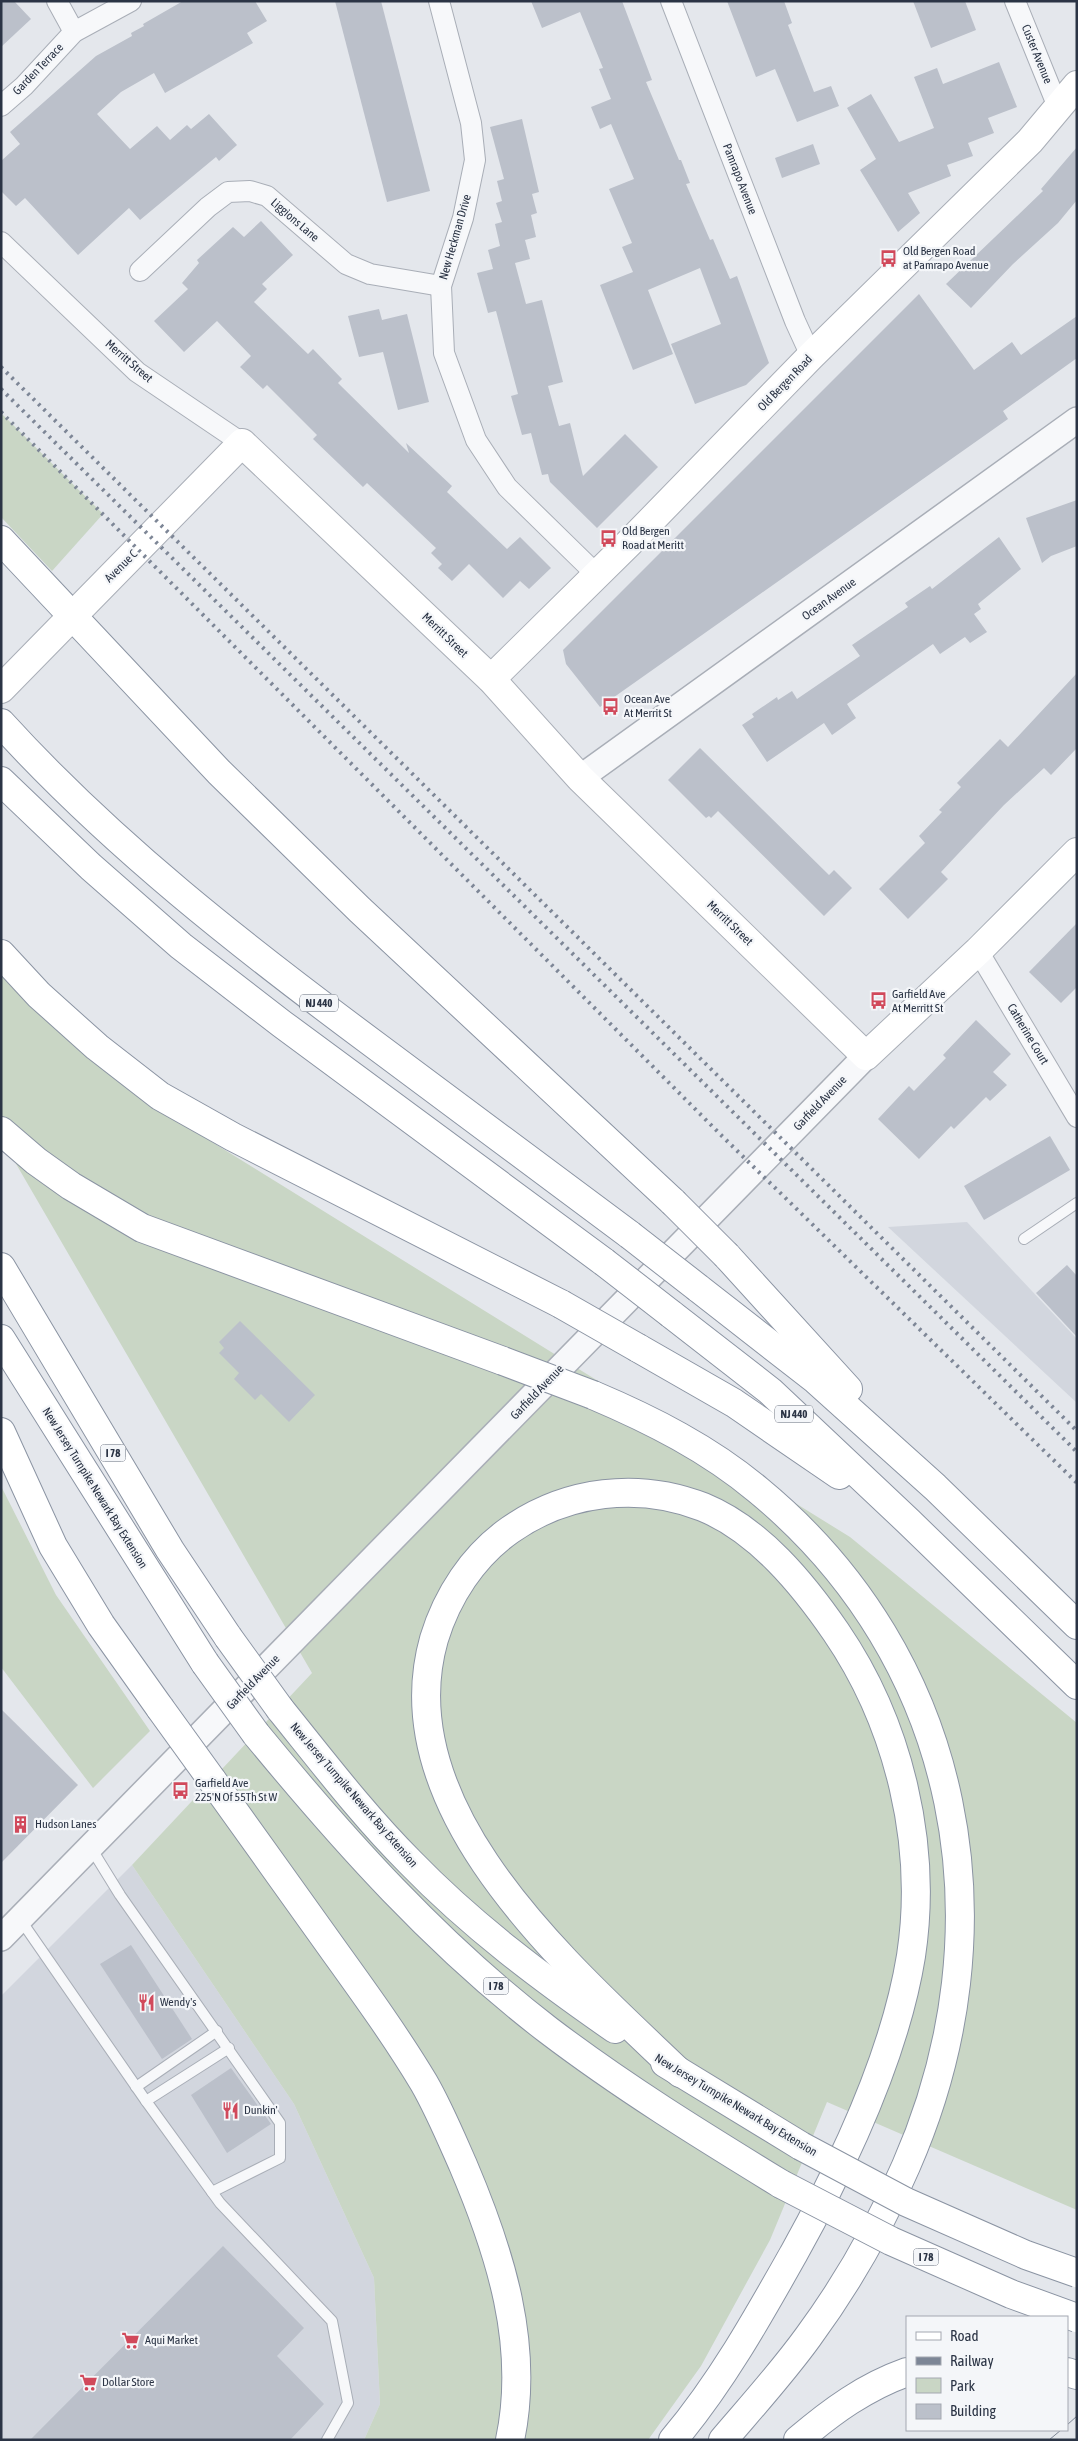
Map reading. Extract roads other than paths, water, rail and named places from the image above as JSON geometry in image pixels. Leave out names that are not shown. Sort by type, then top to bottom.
[{"type":"main road","name":"Old Bergen Road","points":[[491,680],[812,356],[1030,141],[1077,85]]},
{"type":"main road","name":"Avenue C","points":[[1,689],[242,443]]},
{"type":"main road","name":"Merritt Street","points":[[242,443],[491,680],[580,778],[866,1056]]},
{"type":"main road","points":[[1,540],[218,772],[346,896],[673,1202],[728,1256],[935,1487]]},
{"type":"main road","name":"NJ 440","points":[[1,723],[25,749],[120,840],[211,920],[630,1235],[816,1380],[935,1487],[1077,1624]]},
{"type":"main road","name":"NJ 440","points":[[1,781],[91,867],[181,946],[282,1024],[604,1262],[770,1391],[909,1522],[1077,1686]]},
{"type":"main road","name":"Garfield Avenue","points":[[866,1056],[978,950],[1077,852]]},
{"type":"main road","points":[[1,954],[39,995],[97,1047],[160,1096],[233,1138],[561,1304],[734,1403],[909,1522]]},
{"type":"main road","points":[[1,1131],[36,1161],[71,1186],[142,1228],[503,1361],[636,1413],[674,1433],[718,1460],[758,1490],[796,1524],[860,1600],[891,1647],[916,1697],[934,1746],[952,1812],[960,1869],[962,1922],[958,1979],[949,2035],[930,2102],[907,2164],[879,2223],[847,2281],[807,2339],[723,2440]]},
{"type":"main road","name":"New Jersey Turnpike Newark Bay Extension","points":[[1,1267],[170,1550],[228,1637],[280,1709],[343,1786],[410,1862],[486,1934],[567,1995],[680,2074],[801,2146],[906,2202],[1026,2255],[1077,2273]]},
{"type":"main road","name":"New Jersey Turnpike Newark Bay Extension","points":[[1,1339],[205,1663],[256,1734],[320,1811],[389,1887],[473,1966],[547,2029],[655,2107],[781,2184],[891,2241],[1011,2294],[1077,2318]]},
{"type":"main road","points":[[1,1432],[53,1546],[101,1624],[394,2034],[425,2085],[452,2139],[476,2196],[495,2250],[513,2323],[518,2370],[516,2413],[510,2440]]},
{"type":"main road","points":[[673,2440],[730,2362],[774,2289],[808,2228],[843,2156],[875,2081],[894,2025],[911,1952],[915,1883],[913,1851],[901,1779],[879,1710],[840,1638],[800,1586],[749,1535],[707,1508],[656,1494],[604,1493],[580,1497],[551,1506],[525,1519],[502,1536],[465,1575],[449,1599],[431,1650],[427,1705],[430,1735],[438,1768],[450,1800],[465,1831],[505,1892],[534,1929],[569,1966],[680,2074]]},
{"type":"main road","points":[[798,2440],[848,2399],[906,2372]]},
{"type":"street","points":[[57,1],[74,32]]},
{"type":"street","name":"Garden Terrace","points":[[1,106],[24,86],[74,32],[131,1]]},
{"type":"street","name":"New Heckman Drive","points":[[439,1],[471,123],[475,160],[463,218],[441,286],[444,353],[476,440],[507,487],[597,575]]},
{"type":"street","name":"Pamrapo Avenue","points":[[671,1],[795,321],[812,356]]},
{"type":"street","name":"Custer Avenue","points":[[1015,1],[1058,107]]},
{"type":"street","name":"Liggions Lane","points":[[140,271],[208,206],[228,192],[250,191],[267,196],[346,264],[370,274],[441,286]]},
{"type":"street","name":"Merritt Street","points":[[1,242],[136,372],[242,443]]},
{"type":"street","name":"Ocean Avenue","points":[[580,778],[1077,420]]},
{"type":"street","name":"Catherine Court","points":[[978,950],[1077,1118]]},
{"type":"street","name":"Garfield Avenue","points":[[1,1938],[866,1056]]},
{"type":"lane","points":[[1024,1238],[1077,1203]]},
{"type":"lane","points":[[91,1848],[120,1895],[280,2123],[280,2158],[212,2192]]},
{"type":"lane","points":[[20,1919],[136,2087],[212,2192],[332,2321],[348,2403],[327,2440]]},
{"type":"lane","points":[[136,2087],[217,2031]]},
{"type":"lane","points":[[146,2101],[229,2048]]},
{"type":"tram line","points":[[1068,2424],[1077,2416]]},
{"type":"tram line","points":[[1049,2440],[1060,2431]]},
{"type":"railway","points":[[1,367],[1077,1431]]},
{"type":"railway","points":[[1,389],[1077,1452]]},
{"type":"railway","points":[[1,412],[723,1137],[1077,1483]]},
{"type":"place","name":"Old Bergen Road at Pamrapo Avenue","points":[[889,258]]},
{"type":"place","name":"Old Bergen Road at Meritt","points":[[608,538]]},
{"type":"place","name":"Ocean Ave At Merrit St","points":[[610,706]]},
{"type":"place","name":"Garfield Ave At Merritt St","points":[[878,1001]]},
{"type":"place","name":"Garfield Ave 225'N Of 55Th St W","points":[[181,1790]]},
{"type":"place","name":"Hudson Lanes","points":[[21,1824]]},
{"type":"place","name":"Wendy's","points":[[146,2002]]},
{"type":"place","name":"Dunkin'","points":[[230,2110]]},
{"type":"place","name":"Aqui Market","points":[[131,2340]]},
{"type":"place","name":"Dollar Store","points":[[88,2382]]}]
